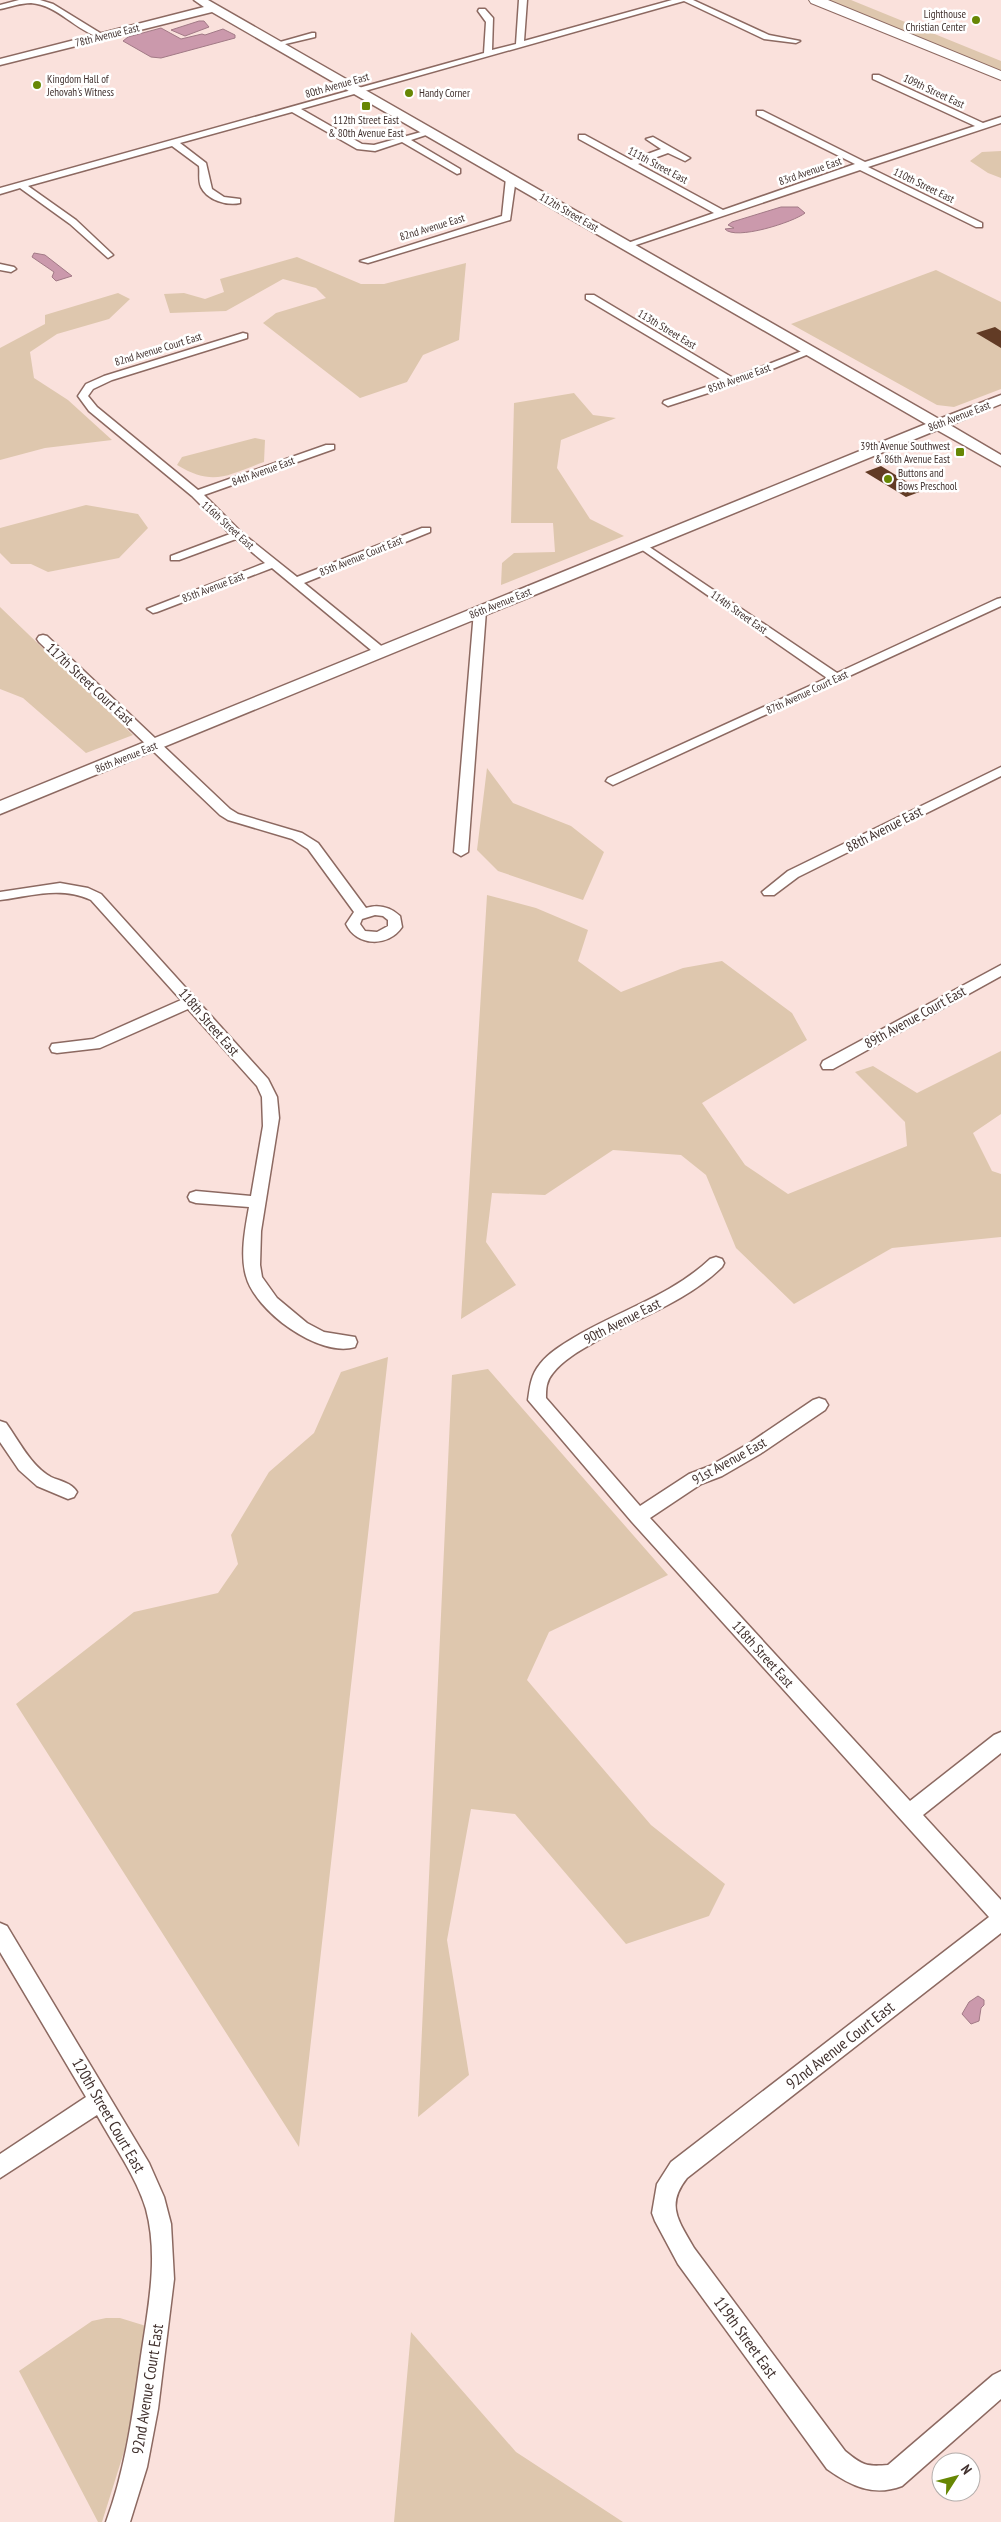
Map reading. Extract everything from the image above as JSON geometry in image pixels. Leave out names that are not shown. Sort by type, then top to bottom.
[{"type":"highway","points":[[816,0],[1001,76]]},
{"type":"main road","name":"112th Street East","points":[[200,0],[1001,461]]},
{"type":"main road","name":"78th Avenue East","points":[[0,62],[214,8]]},
{"type":"main road","name":"86th Avenue East","points":[[0,808],[1001,399]]},
{"type":"street","points":[[520,46],[523,0]]},
{"type":"street","name":"80th Avenue East","points":[[0,191],[681,0]]},
{"type":"street","points":[[687,0],[767,37],[796,41]]},
{"type":"street","points":[[0,7],[30,1],[44,4],[92,33],[102,36]]},
{"type":"street","points":[[482,11],[490,22],[488,55]]},
{"type":"street","points":[[277,44],[312,35]]},
{"type":"street","name":"109th Street East","points":[[876,77],[982,126]]},
{"type":"street","points":[[294,109],[360,147],[375,148],[429,132]]},
{"type":"street","name":"110th Street East","points":[[760,113],[979,225]]},
{"type":"street","name":"83rd Avenue East","points":[[627,245],[861,165],[1001,120]]},
{"type":"street","name":"111th Street East","points":[[582,137],[722,213]]},
{"type":"street","points":[[650,139],[685,158]]},
{"type":"street","points":[[403,140],[457,172]]},
{"type":"street","points":[[174,143],[203,165],[204,181],[210,192],[219,198],[237,201]]},
{"type":"street","points":[[631,164],[668,150]]},
{"type":"street","name":"82nd Avenue East","points":[[365,262],[507,218],[511,178]]},
{"type":"street","points":[[22,185],[73,222],[108,254]]},
{"type":"street","points":[[0,267],[12,269]]},
{"type":"street","name":"113th Street East","points":[[590,297],[732,382]]},
{"type":"street","name":"82nd Avenue Court East","points":[[84,392],[90,386],[108,378],[243,336]]},
{"type":"street","name":"85th Avenue East","points":[[668,404],[732,382],[811,351]]},
{"type":"street","name":"116th Street East","points":[[84,392],[86,402],[93,409],[196,494],[203,504],[238,535],[381,652]]},
{"type":"street","name":"84th Avenue East","points":[[196,494],[330,447]]},
{"type":"street","name":"85th Avenue Court East","points":[[296,582],[426,530]]},
{"type":"street","points":[[174,558],[238,535]]},
{"type":"street","name":"114th Street East","points":[[642,545],[836,678]]},
{"type":"street","name":"85th Avenue East","points":[[153,610],[273,564]]},
{"type":"street","name":"87th Avenue Court East","points":[[613,781],[1001,602]]},
{"type":"street","points":[[461,852],[480,611]]},
{"type":"street","name":"117th Street Court East","points":[[43,639],[225,812],[233,817],[297,836],[313,846],[362,913]]},
{"type":"street","name":"88th Avenue East","points":[[769,892],[793,874],[1001,770]]},
{"type":"street","name":"118th Street East","points":[[0,896],[42,887],[62,887],[96,897],[263,1083],[271,1098],[272,1114],[258,1202],[252,1266],[258,1286],[279,1310],[309,1333],[324,1340],[349,1342]]},
{"type":"street","name":"89th Avenue Court East","points":[[828,1065],[1001,970]]},
{"type":"street","points":[[57,1048],[95,1044],[190,1002]]},
{"type":"street","points":[[196,1197],[258,1202]]},
{"type":"street","name":"90th Avenue East","points":[[538,1388],[546,1370],[567,1350],[668,1298],[700,1278],[716,1263]]},
{"type":"street","name":"118th Street East","points":[[538,1388],[537,1400],[547,1413],[638,1517],[1001,1914]]},
{"type":"street","name":"91st Avenue East","points":[[638,1517],[695,1479],[716,1471],[754,1448],[819,1405]]},
{"type":"street","points":[[0,1428],[25,1465],[43,1481],[68,1492]]},
{"type":"street","points":[[909,1814],[1001,1741]]},
{"type":"street","name":"92nd Avenue Court East","points":[[679,2170],[1001,1920]]},
{"type":"street","name":"120th Street Court East","points":[[0,1933],[101,2100],[150,2188],[160,2224],[163,2260],[158,2314]]},
{"type":"street","points":[[0,2168],[101,2100]]},
{"type":"street","name":"119th Street East","points":[[679,2170],[668,2184],[663,2213],[686,2256],[836,2460],[852,2472],[875,2479],[893,2477],[1001,2383]]},
{"type":"street","name":"92nd Avenue Court East","points":[[118,2522],[125,2504],[142,2437],[158,2314]]},
{"type":"shaded area","points":[[826,0],[851,0],[1001,61],[1001,72]]},
{"type":"shaded area","points":[[204,21],[209,27],[185,36],[171,30]]},
{"type":"shaded area","points":[[161,28],[181,39],[205,35],[223,29],[235,35],[235,38],[161,58],[151,57],[123,41],[128,37]]},
{"type":"shaded area","points":[[1001,151],[1001,178],[988,173],[970,161],[982,152]]},
{"type":"shaded area","points":[[781,207],[798,207],[805,213],[789,221],[752,232],[731,232],[725,229],[734,228],[728,225],[732,222]]},
{"type":"shaded area","points":[[34,253],[45,255],[72,276],[56,281],[52,277],[54,272],[32,257]]},
{"type":"shaded area","points":[[297,257],[361,284],[384,284],[466,263],[459,340],[423,355],[407,382],[360,398],[263,323],[276,313],[326,298],[316,288],[283,279],[226,311],[170,313],[164,294],[184,293],[205,299],[224,292],[220,279]]},
{"type":"shaded area","points":[[936,270],[1001,302],[1001,389],[954,407],[937,405],[791,324]]},
{"type":"shaded area","points":[[118,293],[130,299],[109,319],[57,334],[30,352],[34,378],[68,400],[112,440],[45,448],[0,460],[0,348],[45,324],[45,315]]},
{"type":"shaded area","points":[[574,393],[593,415],[616,418],[561,440],[557,468],[590,519],[624,536],[501,585],[502,563],[514,553],[555,552],[553,523],[511,523],[514,403]]},
{"type":"shaded area","points":[[255,438],[265,440],[264,462],[240,471],[220,477],[211,477],[201,476],[177,465],[182,457]]},
{"type":"shaded area","points":[[86,505],[138,514],[148,528],[119,558],[48,572],[31,564],[11,564],[0,553],[0,528]]},
{"type":"shaded area","points":[[0,607],[133,735],[86,753],[23,698],[0,689]]},
{"type":"shaded area","points":[[487,768],[513,803],[571,826],[604,852],[583,900],[498,871],[477,850]]},
{"type":"shaded area","points":[[487,895],[536,908],[588,930],[578,961],[621,992],[683,968],[722,961],[792,1013],[807,1040],[702,1103],[745,1165],[788,1194],[907,1146],[905,1122],[855,1072],[873,1066],[917,1093],[1001,1051],[1001,1114],[973,1133],[992,1171],[1001,1174],[1001,1237],[892,1248],[794,1304],[736,1248],[706,1175],[681,1155],[613,1150],[545,1195],[492,1193],[486,1242],[516,1285],[461,1319]]},
{"type":"shaded area","points":[[388,1357],[299,2147],[16,1704],[134,1612],[218,1593],[238,1564],[231,1535],[269,1472],[314,1433],[341,1372]]},
{"type":"shaded area","points":[[488,1369],[668,1575],[549,1632],[527,1680],[651,1825],[725,1884],[709,1916],[626,1944],[515,1814],[471,1809],[447,1940],[469,2075],[418,2117],[452,1375]]},
{"type":"shaded area","points":[[978,1996],[984,2000],[984,2005],[981,2008],[979,2021],[971,2024],[962,2014],[969,2002]]},
{"type":"shaded area","points":[[120,2318],[146,2326],[133,2423],[102,2522],[98,2522],[19,2371],[92,2321]]},
{"type":"shaded area","points":[[411,2332],[516,2452],[623,2522],[394,2522]]},
{"type":"building","points":[[995,327],[1001,331],[1001,348],[976,333]]},
{"type":"building","name":"Buttons and Bows Preschool","points":[[881,466],[922,491],[906,497],[865,472]]},
{"type":"place","name":"Lighthouse Christian Center","points":[[976,20]]},
{"type":"place","name":"Kingdom Hall of Jehovah's Witness","points":[[37,85]]},
{"type":"place","name":"Handy Corner","points":[[409,93]]},
{"type":"place","name":"112th Street East & 80th Avenue East","points":[[366,106]]},
{"type":"place","name":"39th Avenue Southwest & 86th Avenue East","points":[[960,452]]},
{"type":"place","name":"Buttons and Bows Preschool","points":[[888,479]]}]
